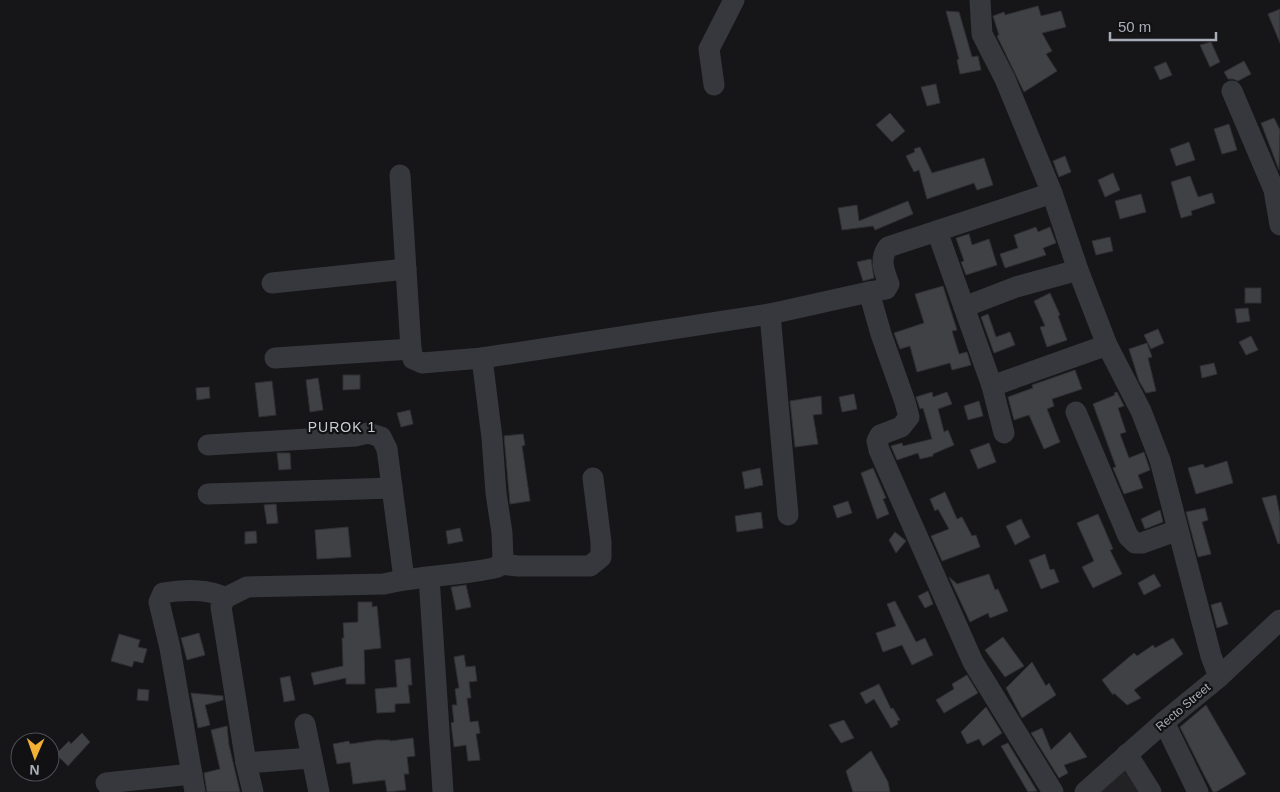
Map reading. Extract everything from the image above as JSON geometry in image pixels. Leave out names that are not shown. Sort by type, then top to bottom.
[{"type":"street","points":[[714,85],[709,48],[734,0]]},
{"type":"street","points":[[980,0],[982,34],[1005,79],[1052,193],[1078,270],[1107,345],[1141,411],[1160,460],[1211,656],[1219,677]]},
{"type":"street","points":[[1232,91],[1274,190],[1280,225]]},
{"type":"street","points":[[400,175],[411,349],[413,359],[422,363],[482,358],[770,314],[886,290],[889,284],[883,261],[884,253],[888,247],[1052,193]]},
{"type":"street","points":[[937,230],[951,275],[992,386],[1004,433]]},
{"type":"street","points":[[272,283],[406,269]]},
{"type":"street","points":[[964,307],[1016,287],[1078,270]]},
{"type":"street","points":[[869,292],[880,334],[909,417],[901,427],[880,435],[878,441],[880,450],[973,662],[1053,792]]},
{"type":"street","points":[[770,314],[788,515]]},
{"type":"street","points":[[992,386],[1107,345]]},
{"type":"street","points":[[275,358],[411,349]]},
{"type":"street","points":[[253,792],[246,763],[221,607],[225,598],[247,587],[384,584],[475,572],[498,567],[503,559],[502,533],[482,358]]},
{"type":"street","points":[[1076,412],[1128,536],[1135,543],[1142,543],[1178,530]]},
{"type":"street","points":[[208,445],[355,436],[368,433],[381,436],[387,449],[404,580]]},
{"type":"street","points":[[500,564],[518,566],[590,566],[601,557],[601,542],[593,478]]},
{"type":"street","points":[[208,494],[392,488]]},
{"type":"street","points":[[429,577],[442,792]]},
{"type":"street","points":[[106,783],[193,783],[170,648],[159,602],[163,593],[180,590],[218,593],[225,598]]},
{"type":"street","name":"Recto Street","points":[[1088,791],[1164,722],[1219,677],[1280,620]]},
{"type":"street","points":[[1164,722],[1198,792]]},
{"type":"street","points":[[306,724],[319,792]]},
{"type":"street","points":[[1128,754],[1151,792]]},
{"type":"street","points":[[246,763],[311,758]]},
{"type":"shaded area","points":[[1122,767],[1140,792],[1094,792]]},
{"type":"building","points":[[1038,6],[1041,16],[1061,11],[1066,27],[1042,33],[1052,51],[1046,54],[1057,71],[1024,92],[997,36],[999,35],[993,16],[1004,12],[1005,15]]},
{"type":"building","points":[[1280,9],[1280,43],[1268,14]]},
{"type":"building","points":[[946,11],[959,12],[972,57],[978,56],[981,70],[960,74],[957,60],[959,59]]},
{"type":"building","points":[[1211,42],[1220,62],[1210,67],[1200,45]]},
{"type":"building","points":[[1244,61],[1251,74],[1238,81],[1228,79],[1224,72]]},
{"type":"building","points":[[1166,62],[1172,75],[1160,80],[1154,67]]},
{"type":"building","points":[[936,84],[940,103],[927,106],[921,87]]},
{"type":"building","points":[[890,113],[905,131],[892,142],[876,125]]},
{"type":"building","points":[[1274,118],[1280,130],[1279,170],[1261,123]]},
{"type":"building","points":[[1229,124],[1237,150],[1222,154],[1214,129]]},
{"type":"building","points":[[1189,142],[1195,160],[1176,166],[1170,149]]},
{"type":"building","points":[[920,147],[932,173],[984,158],[993,185],[977,190],[974,183],[927,199],[919,170],[914,172],[906,156],[915,152],[914,149]]},
{"type":"building","points":[[1065,156],[1071,172],[1059,177],[1053,161]]},
{"type":"building","points":[[1113,173],[1120,190],[1105,197],[1098,180]]},
{"type":"building","points":[[1190,176],[1198,197],[1212,193],[1215,203],[1191,211],[1192,215],[1181,218],[1171,182]]},
{"type":"building","points":[[1141,194],[1146,212],[1120,219],[1115,201]]},
{"type":"building","points":[[908,201],[913,214],[875,230],[873,226],[842,230],[838,208],[857,205],[859,221]]},
{"type":"building","points":[[1036,227],[1038,232],[1050,227],[1056,243],[1043,248],[1046,255],[1005,268],[1000,254],[1018,248],[1014,235]]},
{"type":"building","points":[[969,234],[972,245],[989,239],[997,265],[966,275],[961,262],[964,261],[956,238]]},
{"type":"building","points":[[1110,237],[1113,251],[1096,255],[1092,241]]},
{"type":"building","points":[[871,259],[874,278],[863,281],[857,262]]},
{"type":"building","points":[[943,286],[957,330],[952,331],[959,354],[967,352],[971,365],[952,370],[950,363],[917,372],[910,346],[900,349],[894,333],[924,323],[915,294]]},
{"type":"building","points":[[1245,288],[1261,288],[1261,303],[1245,303]]},
{"type":"building","points":[[1050,293],[1060,315],[1058,316],[1067,340],[1047,347],[1040,327],[1045,326],[1034,301]]},
{"type":"building","points":[[1248,308],[1250,321],[1237,323],[1235,309]]},
{"type":"building","points":[[988,314],[996,337],[1010,332],[1015,345],[994,353],[981,317]]},
{"type":"building","points":[[1158,329],[1164,343],[1151,349],[1144,335]]},
{"type":"building","points":[[1251,336],[1258,350],[1246,355],[1239,342]]},
{"type":"building","points":[[1147,343],[1152,357],[1148,358],[1156,391],[1146,393],[1139,381],[1129,349]]},
{"type":"building","points":[[1214,363],[1217,374],[1202,378],[1200,366]]},
{"type":"building","points":[[1075,370],[1082,389],[1052,399],[1054,406],[1047,409],[1060,442],[1044,449],[1029,415],[1014,420],[1008,397],[1033,388],[1032,385]]},
{"type":"building","points":[[343,375],[360,375],[360,389],[343,390]]},
{"type":"building","points":[[318,378],[323,410],[310,412],[306,380]]},
{"type":"building","points":[[272,381],[276,415],[259,417],[255,383]]},
{"type":"building","points":[[209,387],[210,398],[197,400],[196,388]]},
{"type":"building","points":[[932,392],[933,397],[947,392],[952,404],[938,409],[944,432],[948,430],[954,445],[933,454],[933,456],[920,459],[918,453],[897,460],[891,446],[902,443],[903,446],[932,439],[923,408],[920,409],[916,397]]},
{"type":"building","points":[[1117,392],[1124,406],[1118,408],[1126,432],[1120,434],[1129,458],[1144,452],[1150,470],[1138,475],[1143,488],[1124,494],[1113,468],[1116,467],[1093,404],[1115,395],[1114,393]]},
{"type":"building","points":[[854,394],[857,409],[842,412],[839,397]]},
{"type":"building","points":[[821,396],[822,414],[813,415],[818,444],[795,447],[790,401]]},
{"type":"building","points":[[979,401],[983,416],[968,420],[964,406]]},
{"type":"building","points":[[410,410],[413,424],[401,427],[397,413]]},
{"type":"building","points":[[523,434],[525,445],[522,446],[530,501],[510,504],[504,436]]},
{"type":"building","points":[[989,443],[996,462],[978,469],[970,450]]},
{"type":"building","points":[[277,453],[290,453],[291,469],[279,470]]},
{"type":"building","points":[[1227,461],[1233,483],[1196,494],[1188,468],[1203,464],[1205,468]]},
{"type":"building","points":[[760,468],[763,485],[745,489],[742,472]]},
{"type":"building","points":[[873,468],[886,498],[883,499],[889,514],[877,519],[861,473]]},
{"type":"building","points":[[945,492],[957,519],[962,517],[972,536],[976,535],[980,547],[942,561],[931,536],[949,529],[938,509],[935,511],[930,499]]},
{"type":"building","points":[[1276,495],[1280,515],[1280,543],[1278,544],[1262,498]]},
{"type":"building","points":[[848,501],[852,513],[837,518],[833,506]]},
{"type":"building","points":[[276,504],[278,523],[267,524],[264,505]]},
{"type":"building","points":[[1205,508],[1208,520],[1202,522],[1211,554],[1198,557],[1186,512]]},
{"type":"building","points":[[1160,510],[1163,522],[1145,529],[1141,519]]},
{"type":"building","points":[[761,512],[763,528],[737,532],[735,516]]},
{"type":"building","points":[[1098,514],[1113,549],[1110,550],[1122,574],[1093,588],[1082,567],[1094,561],[1077,523]]},
{"type":"building","points":[[1021,519],[1030,537],[1015,545],[1006,526]]},
{"type":"building","points":[[348,527],[351,557],[317,559],[315,530]]},
{"type":"building","points":[[460,528],[463,541],[448,544],[446,531]]},
{"type":"building","points":[[256,531],[257,543],[245,544],[245,532]]},
{"type":"building","points":[[895,532],[906,541],[896,553],[889,540]]},
{"type":"building","points":[[1045,554],[1050,570],[1054,569],[1059,582],[1041,589],[1029,560]]},
{"type":"building","points":[[989,574],[995,590],[998,589],[1008,611],[990,618],[988,613],[970,622],[949,577],[957,584]]},
{"type":"building","points":[[1154,574],[1161,586],[1144,595],[1138,583]]},
{"type":"building","points":[[466,585],[471,607],[456,610],[451,587]]},
{"type":"building","points":[[928,591],[933,604],[925,608],[918,596]]},
{"type":"building","points":[[895,601],[916,642],[925,638],[933,655],[912,665],[902,645],[883,652],[876,633],[896,626],[887,604]]},
{"type":"building","points":[[358,602],[372,602],[372,607],[377,606],[381,648],[364,650],[365,684],[346,684],[346,678],[314,685],[311,673],[343,666],[343,623],[358,622]]},
{"type":"building","points":[[1221,602],[1228,624],[1217,628],[1211,605]]},
{"type":"building","points":[[199,633],[205,655],[187,660],[181,638]]},
{"type":"building","points":[[119,634],[140,640],[138,647],[147,649],[143,663],[134,661],[132,667],[111,661]]},
{"type":"building","points":[[1003,637],[1024,666],[1005,677],[985,650]]},
{"type":"building","points":[[1173,638],[1183,654],[1134,690],[1141,698],[1127,705],[1114,693],[1113,695],[1102,680],[1134,653],[1137,656],[1153,645],[1155,648]]},
{"type":"building","points":[[464,655],[466,667],[475,666],[477,681],[469,682],[471,698],[467,698],[470,722],[478,721],[480,733],[476,734],[480,760],[468,761],[466,745],[454,747],[451,723],[454,722],[452,705],[457,705],[455,689],[459,688],[454,657]]},
{"type":"building","points":[[410,658],[412,685],[408,685],[410,703],[395,704],[395,712],[377,713],[375,689],[397,687],[395,660]]},
{"type":"building","points":[[1032,662],[1046,686],[1049,683],[1056,695],[1022,718],[1006,688]]},
{"type":"building","points":[[967,675],[978,693],[944,713],[936,700],[954,689],[952,684]]},
{"type":"building","points":[[290,676],[295,700],[284,702],[280,678]]},
{"type":"building","points":[[879,684],[891,709],[893,708],[900,720],[897,721],[898,724],[891,728],[874,699],[866,704],[860,693]]},
{"type":"building","points":[[138,689],[149,690],[148,701],[137,700]]},
{"type":"building","points":[[191,693],[223,696],[223,700],[205,705],[210,725],[198,728]]},
{"type":"building","points":[[1206,705],[1246,774],[1216,792],[1213,792],[1180,727]]},
{"type":"building","points":[[986,707],[1002,733],[983,746],[979,739],[967,744],[961,732]]},
{"type":"building","points":[[844,720],[854,738],[841,743],[829,725]]},
{"type":"building","points":[[227,726],[229,745],[240,792],[207,792],[204,773],[220,769],[211,730]]},
{"type":"building","points":[[1042,728],[1051,750],[1070,732],[1087,757],[1064,765],[1068,773],[1059,778],[1031,733]]},
{"type":"building","points":[[82,733],[90,742],[68,766],[60,758],[60,750],[69,741],[71,744]]},
{"type":"building","points":[[413,738],[415,756],[407,757],[409,774],[404,774],[406,790],[387,792],[385,780],[353,784],[350,762],[337,764],[333,744],[349,741],[350,744]]},
{"type":"building","points":[[1008,743],[1037,791],[1028,792],[1001,746]]},
{"type":"building","points":[[871,751],[888,782],[890,792],[853,792],[846,771]]},
{"type":"district","name":"PUROK 1","points":[[342,427]]}]
